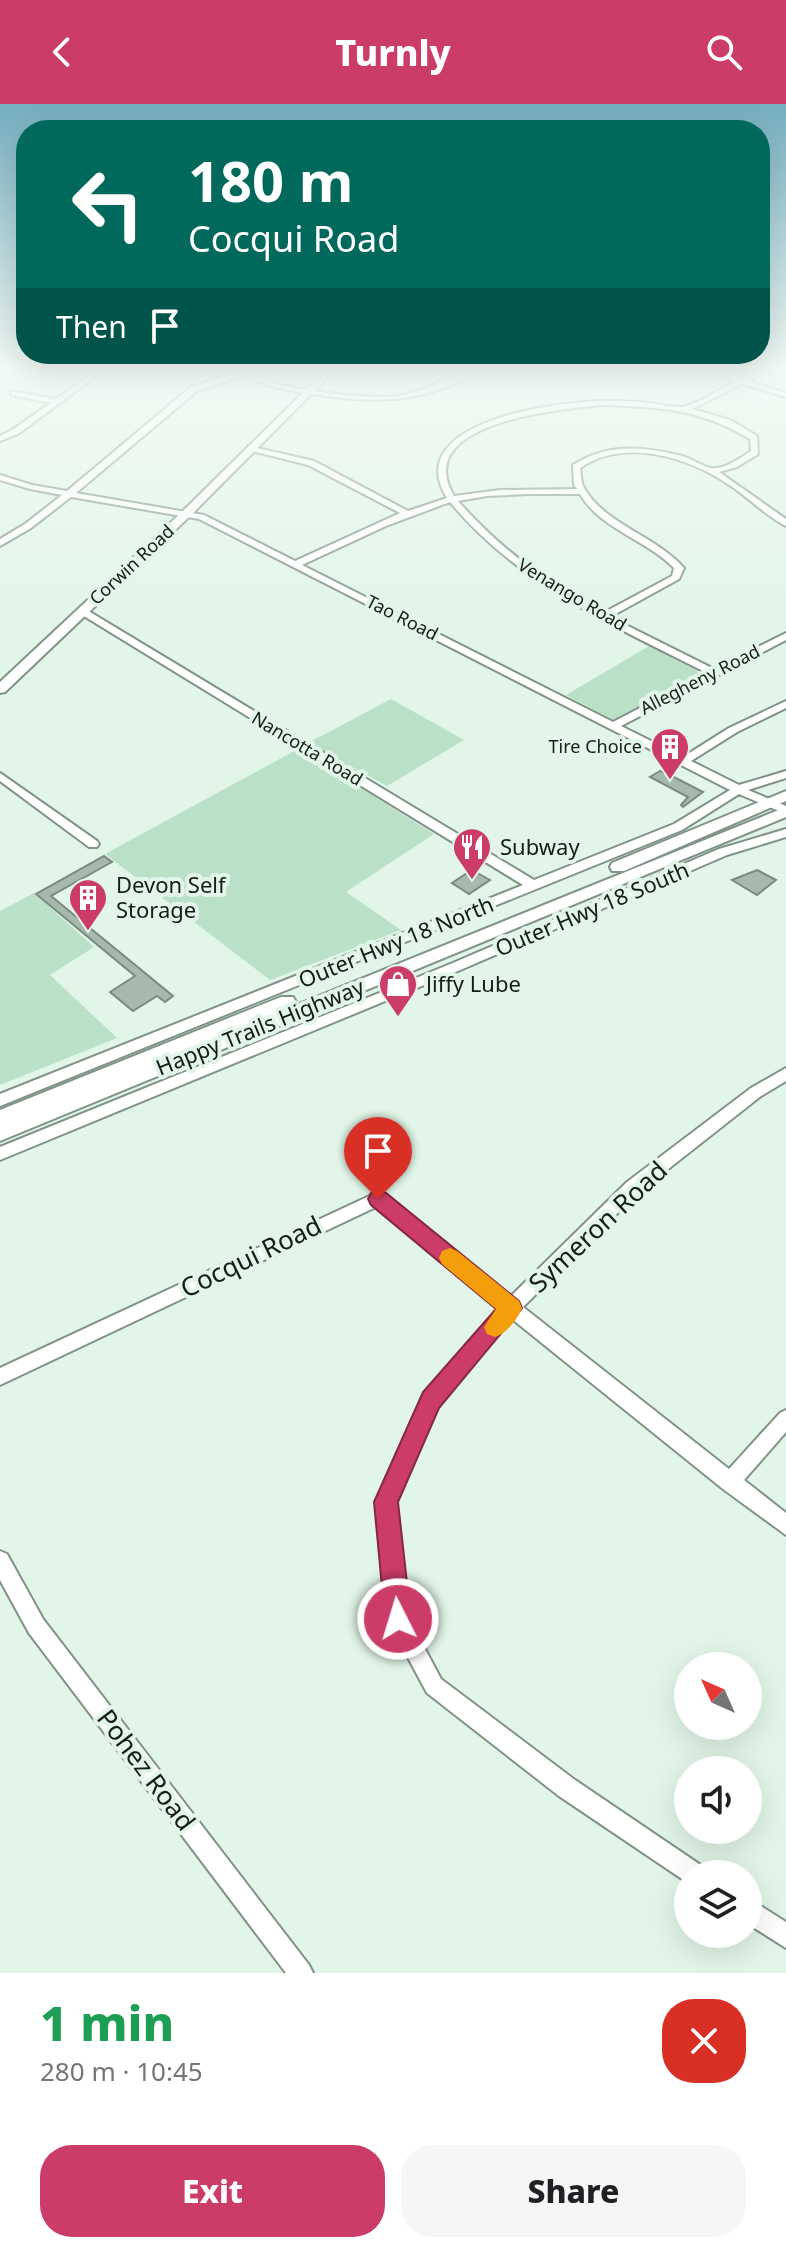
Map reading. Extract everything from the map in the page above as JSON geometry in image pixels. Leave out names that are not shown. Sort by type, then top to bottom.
[{"type":"main road","name":"Corwin Road","points":[[0,689],[241,458]]},
{"type":"main road","name":"Happy Trails Highway","points":[[0,1118],[786,796]]},
{"type":"main road","name":"Happy Trails Highway","points":[[0,1133],[786,811]]},
{"type":"street","points":[[0,543],[28,526],[112,458]]},
{"type":"street","points":[[292,458],[311,463],[408,514]]},
{"type":"street","name":"Venango Road","points":[[445,458],[442,475],[452,499],[493,545],[565,595],[714,673]]},
{"type":"street","points":[[590,458],[576,467],[576,475],[584,492],[605,517],[670,556],[679,568],[676,577],[605,616]]},
{"type":"street","points":[[672,458],[713,471],[784,520]]},
{"type":"street","name":"Venango Road","points":[[713,471],[749,458]]},
{"type":"street","name":"Tao Road","points":[[0,477],[69,494],[201,517],[786,811]]},
{"type":"street","points":[[296,564],[408,514],[452,499],[507,492],[584,492]]},
{"type":"street","name":"Nancotta Road","points":[[82,611],[532,885]]},
{"type":"street","name":"Allegheny Road","points":[[613,726],[786,636]]},
{"type":"street","points":[[684,761],[733,730],[786,704]]},
{"type":"street","name":"Outer Hwy 18 North","points":[[0,1100],[678,827],[739,789],[786,774]]},
{"type":"street","points":[[0,776],[93,844]]},
{"type":"street","name":"Outer Hwy 18 South","points":[[0,1154],[453,968],[733,848],[786,833]]},
{"type":"street","name":"Symeron Road","points":[[674,1860],[567,1788],[434,1686],[398,1619],[386,1502],[431,1400],[511,1308],[633,1187],[756,1092],[786,1074]]},
{"type":"street","name":"Cocqui Road","points":[[0,1377],[378,1199],[786,1525]]},
{"type":"street","points":[[730,1482],[786,1419]]},
{"type":"street","name":"Pohez Road","points":[[0,1561],[36,1626],[301,1973]]},
{"type":"street","points":[[762,1920],[786,1936]]},
{"type":"green space","points":[[649,646],[695,669],[700,675],[613,720],[566,695]]},
{"type":"green space","points":[[391,699],[464,740],[387,786],[308,743]]},
{"type":"green space","points":[[298,749],[434,834],[346,892],[401,930],[270,980],[105,854]]},
{"type":"green space","points":[[34,893],[94,947],[50,975],[117,1038],[0,1085],[0,911]]},
{"type":"building","name":"Tire Choice","points":[[660,771],[703,792],[683,807],[681,805],[688,797],[650,777]]},
{"type":"building","name":"Devon Self Storage","points":[[104,856],[112,862],[51,896],[173,996],[165,1002],[157,996],[133,1011],[110,992],[135,976],[36,894]]},
{"type":"building","name":"Subway","points":[[472,870],[490,880],[469,894],[452,883]]},
{"type":"building","points":[[757,870],[776,880],[757,895],[732,880]]},
{"type":"slow traffic","points":[[450,1258],[511,1308],[495,1327]]},
{"type":"place","name":"Tire Choice","points":[[670,781]]},
{"type":"place","name":"Subway","points":[[472,881]]},
{"type":"place","name":"Devon Self Storage","points":[[88,932]]},
{"type":"place","name":"Jiffy Lube","points":[[398,1018]]},
{"type":"route","points":[[378,1199],[511,1308],[431,1400],[386,1502],[398,1619]]}]
